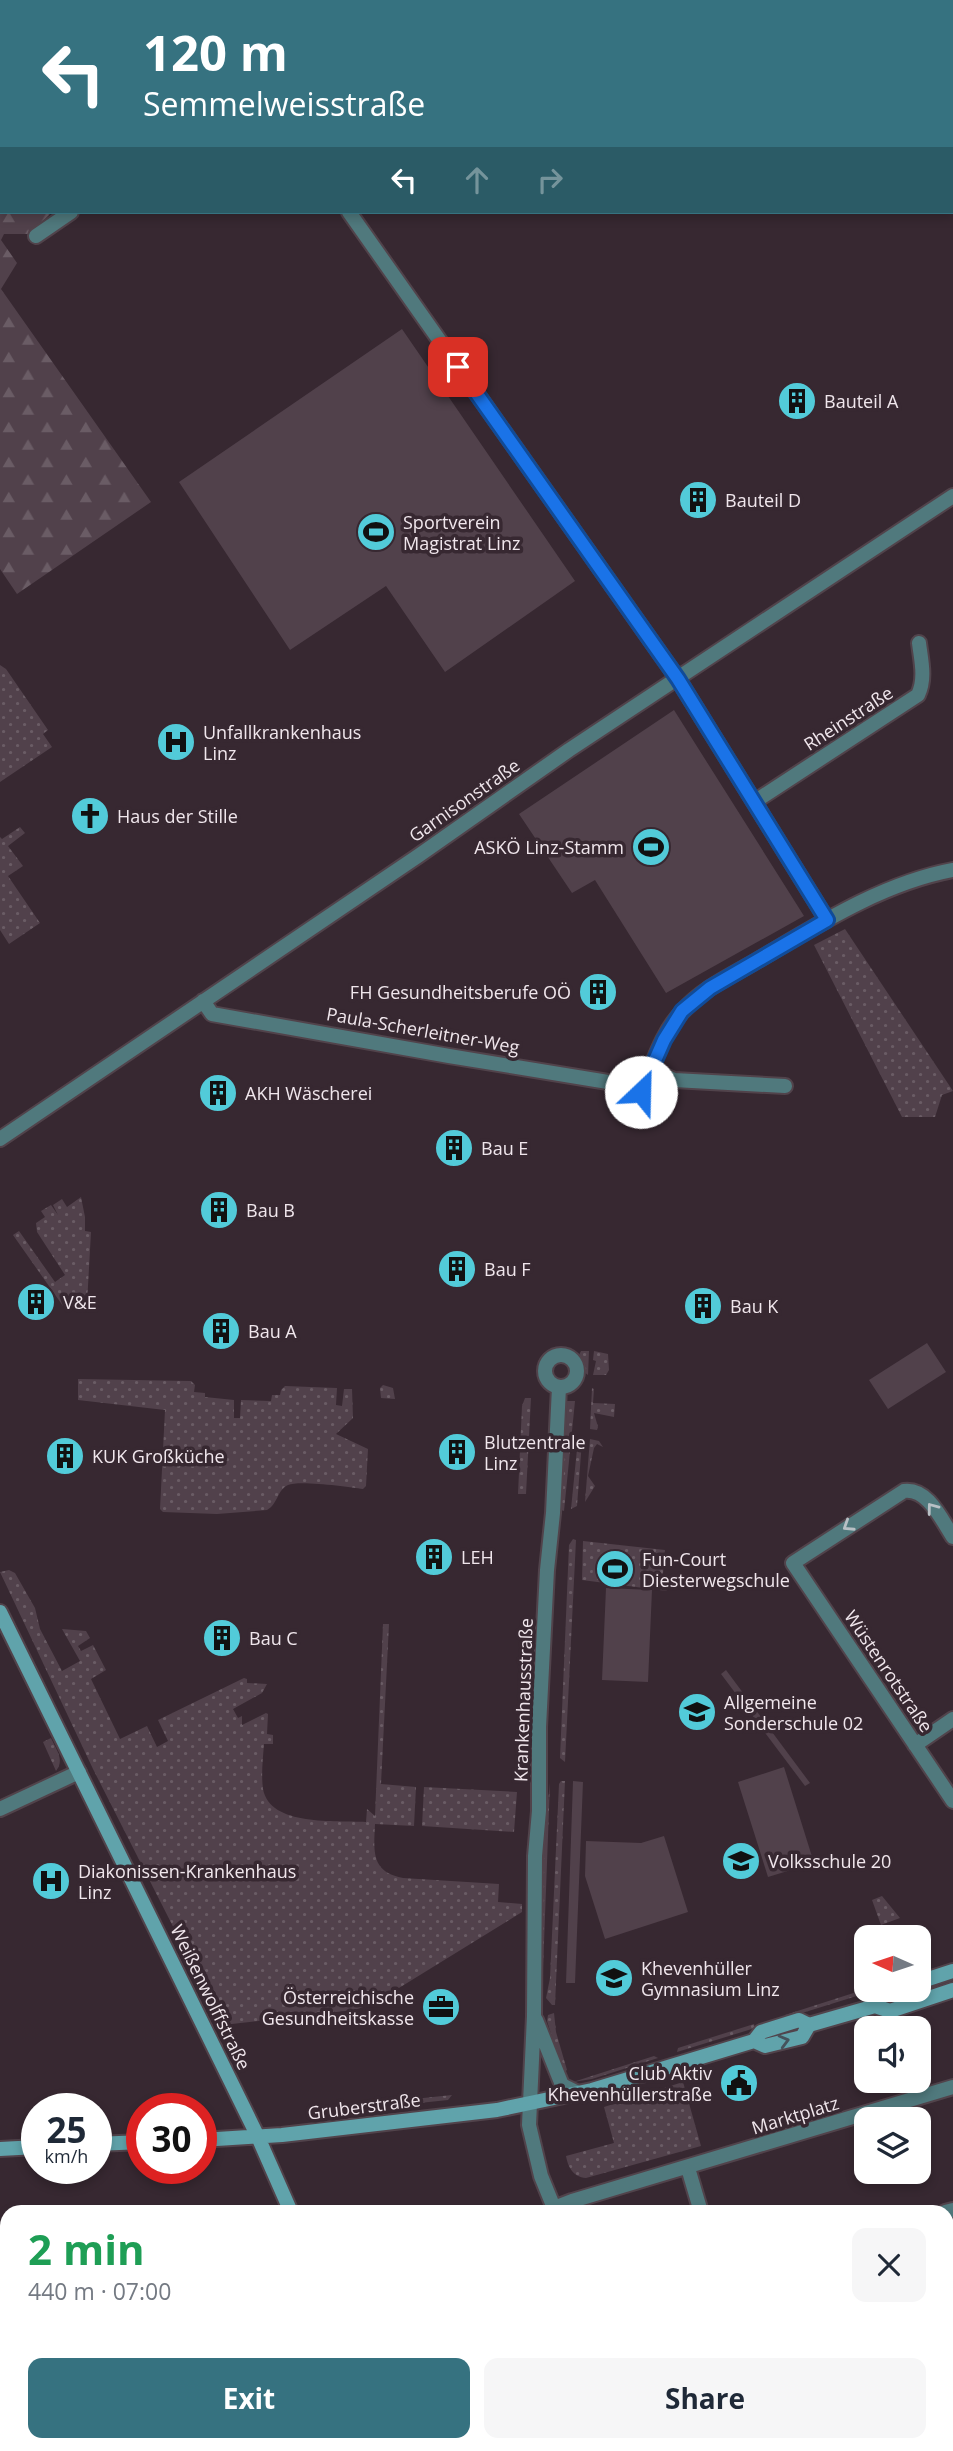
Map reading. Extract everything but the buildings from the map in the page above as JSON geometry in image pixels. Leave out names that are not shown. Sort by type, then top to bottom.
[{"type":"main road","name":"Weißenwolffstraße","points":[[0,1612],[258,2137],[288,2205]]},
{"type":"main road","points":[[931,1979],[953,1971]]},
{"type":"main road","points":[[878,2002],[875,2006],[890,2011],[953,1990]]},
{"type":"main road","name":"Gruberstraße","points":[[217,2139],[258,2137],[498,2110],[530,2104],[578,2093],[754,2041],[761,2032],[799,2020],[808,2025],[875,2006]]},
{"type":"main road","points":[[0,2148],[21,2147]]},
{"type":"street","points":[[36,236],[68,214]]},
{"type":"street","points":[[350,214],[678,679],[827,920]]},
{"type":"street","name":"Garnisonstraße","points":[[0,1139],[569,750],[953,496]]},
{"type":"street","name":"Rheinstraße","points":[[754,802],[918,695],[923,675],[919,643]]},
{"type":"street","points":[[785,1086],[674,1080],[651,1070],[673,1023],[694,1000],[710,988],[827,920],[918,878],[953,870]]},
{"type":"street","name":"Paula-Scherleitner-Weg","points":[[203,1001],[212,1014],[614,1083],[641,1092],[651,1070]]},
{"type":"street","name":"Krankenhausstraße","points":[[552,2205],[541,2176],[531,2135],[530,2104],[539,1727],[559,1387]]},
{"type":"street","name":"Wüstenrotstraße","points":[[953,1537],[929,1501],[912,1490],[904,1491],[793,1563],[953,1801]]},
{"type":"street","points":[[915,1745],[953,1719]]},
{"type":"street","points":[[0,1809],[79,1772]]},
{"type":"street","name":"Krankenhausstraße","points":[[534,2016],[562,2085],[578,2093]]},
{"type":"street","name":"Marktplatz","points":[[563,2205],[572,2200],[688,2168],[953,2087]]},
{"type":"street","points":[[688,2168],[699,2205]]},
{"type":"green space","points":[[0,214],[50,214],[30,234],[4,234],[1,240],[17,263],[1,289],[151,502],[17,594],[0,569]]},
{"type":"green space","name":"Sportverein Magistrat Linz","points":[[402,329],[575,581],[445,672],[386,586],[290,650],[179,482]]},
{"type":"green space","points":[[0,665],[6,669],[48,730],[43,734],[52,747],[0,782]]},
{"type":"green space","name":"ASKÖ Linz-Stamm","points":[[674,710],[804,916],[666,993],[595,880],[572,893],[519,814]]},
{"type":"green space","points":[[20,827],[25,833],[8,846],[23,866],[8,876],[40,923],[9,944],[0,930],[0,837],[2,839]]},
{"type":"green space","points":[[845,929],[953,1091],[942,1095],[935,1117],[902,1117],[814,945]]},
{"type":"green space","points":[[81,1197],[85,1231],[91,1232],[87,1304],[79,1308],[63,1306],[13,1235],[19,1231],[55,1282],[65,1275],[37,1232],[36,1223],[45,1217],[41,1211],[51,1205],[58,1215],[53,1205],[62,1199],[67,1207]]},
{"type":"green space","points":[[927,1343],[946,1372],[888,1409],[869,1380]]},
{"type":"green space","points":[[581,1351],[589,1351],[588,1375],[578,1357]]},
{"type":"green space","points":[[594,1351],[608,1354],[609,1370],[606,1375],[593,1375],[596,1361],[593,1360]]},
{"type":"green space","points":[[78,1379],[191,1381],[195,1385],[194,1392],[205,1393],[205,1397],[234,1400],[234,1418],[240,1418],[241,1400],[271,1401],[272,1395],[280,1395],[285,1386],[337,1388],[336,1405],[342,1406],[344,1389],[352,1389],[353,1418],[336,1434],[368,1449],[366,1486],[363,1489],[324,1484],[288,1485],[267,1510],[217,1514],[163,1512],[160,1509],[165,1410],[78,1400]]},
{"type":"green space","points":[[383,1385],[393,1388],[395,1399],[381,1398],[380,1388]]},
{"type":"green space","points":[[592,1388],[593,1403],[615,1404],[614,1417],[594,1413],[597,1430],[590,1429]]},
{"type":"green space","points":[[525,1398],[531,1398],[526,1494],[518,1494],[522,1406]]},
{"type":"green space","points":[[567,1401],[575,1401],[564,1511],[561,1510]]},
{"type":"green space","points":[[590,1439],[599,1441],[603,1447],[597,1444],[594,1448],[588,1476],[595,1486],[585,1502]]},
{"type":"green space","points":[[582,1441],[577,1506],[571,1509],[577,1449]]},
{"type":"green space","points":[[573,1539],[576,1540],[565,1762],[560,1758],[569,1545]]},
{"type":"green space","points":[[583,1541],[665,1550],[662,1585],[667,1591],[582,1580]]},
{"type":"green space","name":"Fun-Court Diesterwegschule","points":[[595,1554],[639,1560],[636,1584],[592,1578]]},
{"type":"green space","points":[[9,1570],[15,1573],[35,1608],[40,1629],[62,1671],[80,1661],[62,1629],[86,1631],[90,1638],[78,1646],[81,1651],[93,1645],[106,1670],[91,1679],[120,1739],[147,1726],[157,1747],[168,1741],[158,1720],[244,1678],[247,1683],[267,1684],[262,1693],[233,1709],[238,1718],[242,1716],[242,1725],[268,1714],[267,1734],[273,1735],[273,1744],[264,1744],[263,1789],[268,1801],[278,1810],[306,1819],[366,1822],[367,1809],[375,1816],[383,1624],[389,1624],[381,1784],[416,1787],[414,1826],[375,1824],[374,1843],[379,1865],[392,1875],[403,1878],[499,1884],[498,1902],[522,1904],[522,1912],[373,2004],[354,2010],[223,2025],[93,1769],[0,1572]]},
{"type":"green space","points":[[606,1588],[652,1590],[648,1682],[602,1680]]},
{"type":"green space","points":[[726,1670],[810,1783],[805,1786],[721,1674]]},
{"type":"green space","points":[[51,1738],[60,1759],[56,1771],[43,1742]]},
{"type":"green space","points":[[784,1767],[814,1863],[768,1877],[738,1782]]},
{"type":"green space","points":[[561,1781],[565,1781],[555,2005],[552,2005],[546,1998],[550,1978]]},
{"type":"green space","points":[[573,1781],[583,1782],[575,1983],[566,1983]]},
{"type":"green space","points":[[550,1783],[543,1969],[541,1971],[543,1845]]},
{"type":"green space","points":[[424,1787],[517,1792],[514,1832],[422,1826]]},
{"type":"green space","points":[[664,1836],[688,1912],[605,1939],[585,1876],[586,1841],[641,1843]]},
{"type":"green space","points":[[882,1896],[900,1918],[881,1925],[872,1900]]},
{"type":"green space","points":[[939,1981],[938,1988],[931,1990],[931,1984]]},
{"type":"green space","points":[[854,1993],[854,1997],[786,2018],[785,2015]]},
{"type":"green space","points":[[554,2013],[556,2032],[567,2070],[563,2073],[547,2021],[548,2015]]},
{"type":"green space","points":[[754,2024],[755,2028],[677,2052],[678,2048]]},
{"type":"green space","points":[[654,2056],[658,2058],[592,2079],[573,2082]]},
{"type":"green space","points":[[683,2082],[701,2146],[586,2178],[572,2171],[566,2156],[614,2143],[604,2107]]},
{"type":"green space","points":[[452,2095],[448,2100],[400,2105],[395,2101]]},
{"type":"green space","points":[[378,2104],[376,2108],[335,2113],[340,2106]]},
{"type":"place","name":"Bauteil A","points":[[797,401]]},
{"type":"place","name":"Bauteil D","points":[[698,500]]},
{"type":"place","name":"Sportverein Magistrat Linz","points":[[376,532]]},
{"type":"place","name":"Unfallkrankenhaus Linz","points":[[176,742]]},
{"type":"place","name":"Haus der Stille","points":[[90,816]]},
{"type":"place","name":"ASKÖ Linz-Stamm","points":[[651,847]]},
{"type":"place","name":"FH Gesundheitsberufe OÖ","points":[[598,992]]},
{"type":"place","name":"AKH Wäscherei","points":[[218,1093]]},
{"type":"place","name":"Bau E","points":[[454,1148]]},
{"type":"place","name":"Bau B","points":[[219,1210]]},
{"type":"place","name":"Bau F","points":[[457,1269]]},
{"type":"place","name":"V&E","points":[[36,1302]]},
{"type":"place","name":"Bau K","points":[[703,1306]]},
{"type":"place","name":"Bau A","points":[[221,1331]]},
{"type":"place","name":"Blutzentrale Linz","points":[[457,1452]]},
{"type":"place","name":"KUK Großküche","points":[[65,1456]]},
{"type":"place","name":"LEH","points":[[434,1557]]},
{"type":"place","name":"Fun-Court Diesterwegschule","points":[[615,1569]]},
{"type":"place","name":"Bau C","points":[[222,1638]]},
{"type":"place","name":"Allgemeine Sonderschule 02","points":[[697,1712]]},
{"type":"place","name":"Volksschule 20","points":[[741,1861]]},
{"type":"place","name":"Diakonissen-Krankenhaus Linz","points":[[51,1881]]},
{"type":"place","name":"Khevenhüller Gymnasium Linz","points":[[614,1978]]},
{"type":"place","name":"Österreichische Gesundheitskasse","points":[[441,2007]]},
{"type":"place","name":"Club Aktiv Khevenhüllerstraße","points":[[739,2083]]},
{"type":"route","points":[[458,367],[678,679],[827,920],[710,988],[682,1011],[664,1040],[641,1092]]}]
